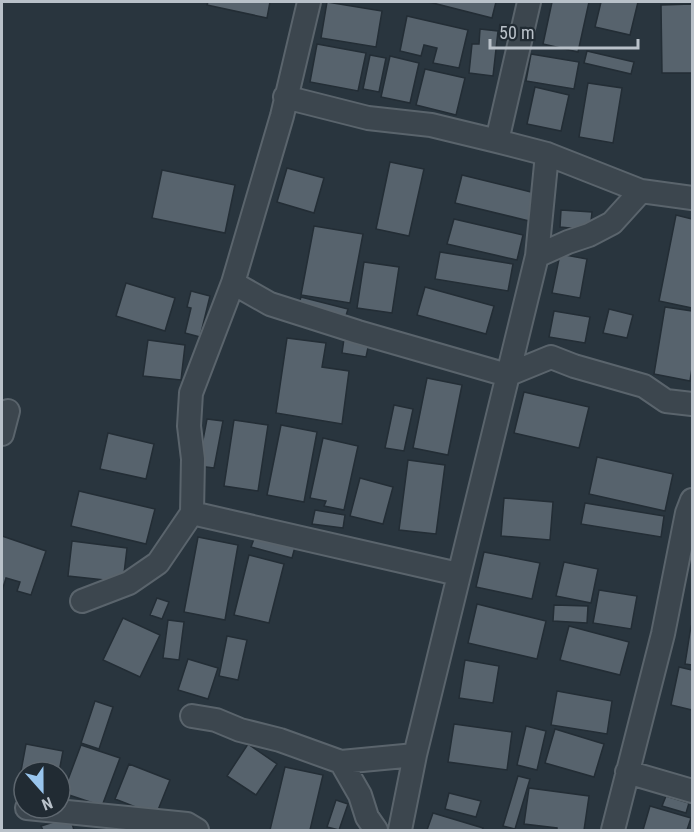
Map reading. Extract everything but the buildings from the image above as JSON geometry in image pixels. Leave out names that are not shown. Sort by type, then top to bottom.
[{"type":"street","points":[[82,601],[129,583],[158,563],[192,513],[193,459],[189,426],[191,393],[233,283],[282,116],[309,2]]},
{"type":"street","points":[[497,141],[529,2]]},
{"type":"street","points":[[285,97],[368,118],[431,125],[497,141],[547,154],[641,191],[693,198]]},
{"type":"street","points":[[400,831],[415,755],[458,574],[537,256],[547,154]]},
{"type":"street","points":[[537,256],[612,223],[641,191]]},
{"type":"street","points":[[233,283],[270,304],[507,375],[551,357],[644,386],[666,401],[693,404]]},
{"type":"street","points":[[2,434],[8,411]]},
{"type":"street","points":[[613,831],[663,634],[687,513],[693,500]]},
{"type":"street","points":[[192,513],[458,574]]},
{"type":"street","points":[[192,716],[216,720],[240,730],[280,740],[341,762],[415,755]]},
{"type":"street","points":[[341,762],[360,795],[367,817],[376,831]]},
{"type":"street","points":[[627,772],[693,791]]},
{"type":"street","points":[[72,812],[187,824],[197,831]]}]
